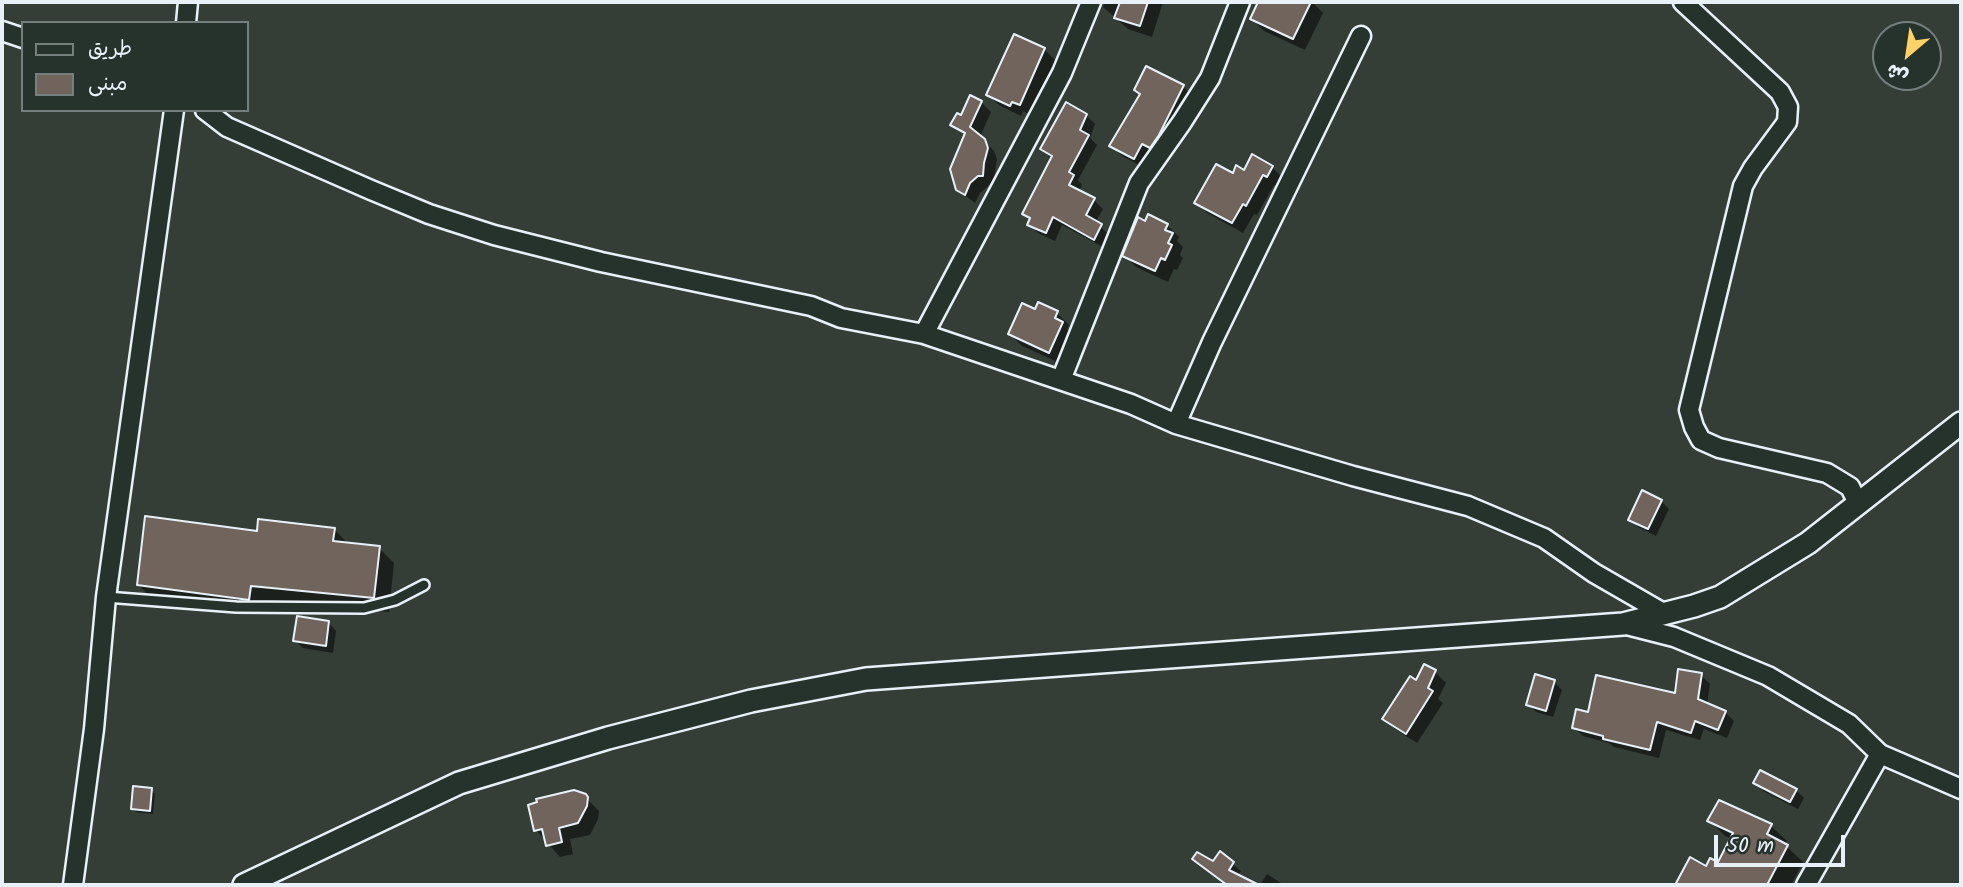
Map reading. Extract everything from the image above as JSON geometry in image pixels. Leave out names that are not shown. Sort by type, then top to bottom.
[{"type":"street","points":[[186,21],[188,2]]},
{"type":"street","points":[[924,334],[1062,74],[1091,2]]},
{"type":"street","points":[[1061,380],[1139,183],[1210,78],[1240,2]]},
{"type":"street","points":[[1682,2],[1780,92],[1788,107],[1787,122],[1743,186],[1689,410],[1694,427],[1701,440],[1719,448],[1827,473],[1850,487],[1858,503]]},
{"type":"street","points":[[2,31],[21,37]]},
{"type":"street","points":[[1175,424],[1361,36]]},
{"type":"street","points":[[73,885],[94,729],[107,597],[174,112]]},
{"type":"street","points":[[208,112],[227,127],[371,190],[429,214],[494,235],[601,262],[811,306],[841,318],[924,334],[1131,404],[1175,424],[1353,476],[1468,506],[1544,538],[1594,573],[1665,614]]},
{"type":"street","points":[[244,885],[459,783],[608,738],[751,701],[802,691],[866,679],[1623,624],[1665,614],[1720,597],[1808,542],[1961,423]]},
{"type":"street","points":[[1623,624],[1674,637],[1768,676],[1849,724],[1880,754],[1961,789]]},
{"type":"street","points":[[1806,885],[1880,754]]},
{"type":"lane","points":[[107,597],[236,607],[364,608],[395,600],[424,585]]},
{"type":"building","points":[[1120,2],[1148,2],[1140,26],[1114,18]]},
{"type":"building","points":[[1258,2],[1311,2],[1293,39],[1250,19]]},
{"type":"building","points":[[1014,34],[1045,48],[1020,105],[1012,102],[1010,106],[986,95]]},
{"type":"building","points":[[1146,66],[1184,85],[1159,135],[1150,148],[1142,144],[1134,159],[1109,146],[1140,94],[1134,90]]},
{"type":"building","points":[[970,95],[982,101],[970,127],[985,139],[988,148],[983,176],[978,176],[970,183],[965,195],[956,190],[950,169],[965,133],[950,125],[957,113],[961,115]]},
{"type":"building","points":[[1066,102],[1087,114],[1080,130],[1089,135],[1069,172],[1074,175],[1069,185],[1095,198],[1086,215],[1102,224],[1094,240],[1053,217],[1046,233],[1027,225],[1030,218],[1022,214],[1052,156],[1040,149]]},
{"type":"building","points":[[1252,154],[1273,166],[1267,177],[1263,175],[1246,206],[1243,204],[1232,223],[1194,203],[1216,164],[1233,173],[1236,165],[1244,170]]},
{"type":"building","points":[[1148,214],[1168,224],[1165,230],[1173,233],[1168,243],[1172,245],[1165,260],[1161,258],[1155,271],[1122,256],[1138,217],[1145,221]]},
{"type":"building","points":[[1038,302],[1058,311],[1055,318],[1063,322],[1049,353],[1008,334],[1022,303],[1035,309]]},
{"type":"building","points":[[1642,490],[1662,500],[1648,529],[1628,520]]},
{"type":"building","points":[[145,516],[257,531],[258,519],[335,528],[333,541],[380,546],[374,598],[251,586],[249,600],[137,585]]},
{"type":"building","points":[[297,616],[329,621],[326,646],[293,641]]},
{"type":"building","points":[[1424,664],[1436,670],[1428,688],[1433,691],[1406,734],[1382,719],[1410,676],[1416,680]]},
{"type":"building","points":[[1678,669],[1702,673],[1698,699],[1726,711],[1718,730],[1695,721],[1691,733],[1657,722],[1650,750],[1603,739],[1603,736],[1572,728],[1576,709],[1588,712],[1596,675],[1675,693]]},
{"type":"building","points":[[1535,674],[1555,680],[1546,711],[1526,705]]},
{"type":"building","points":[[1760,770],[1797,789],[1790,802],[1753,783]]},
{"type":"building","points":[[133,786],[152,788],[150,811],[131,809]]},
{"type":"building","points":[[574,790],[586,794],[587,806],[578,823],[559,828],[562,842],[546,846],[542,829],[534,831],[528,805],[537,802],[536,799]]},
{"type":"building","points":[[1719,800],[1772,824],[1767,834],[1788,845],[1767,885],[1675,885],[1690,857],[1706,866],[1710,858],[1718,862],[1733,833],[1707,821]]},
{"type":"building","points":[[1220,851],[1234,862],[1229,870],[1259,885],[1227,885],[1192,859],[1197,852],[1213,861]]}]
